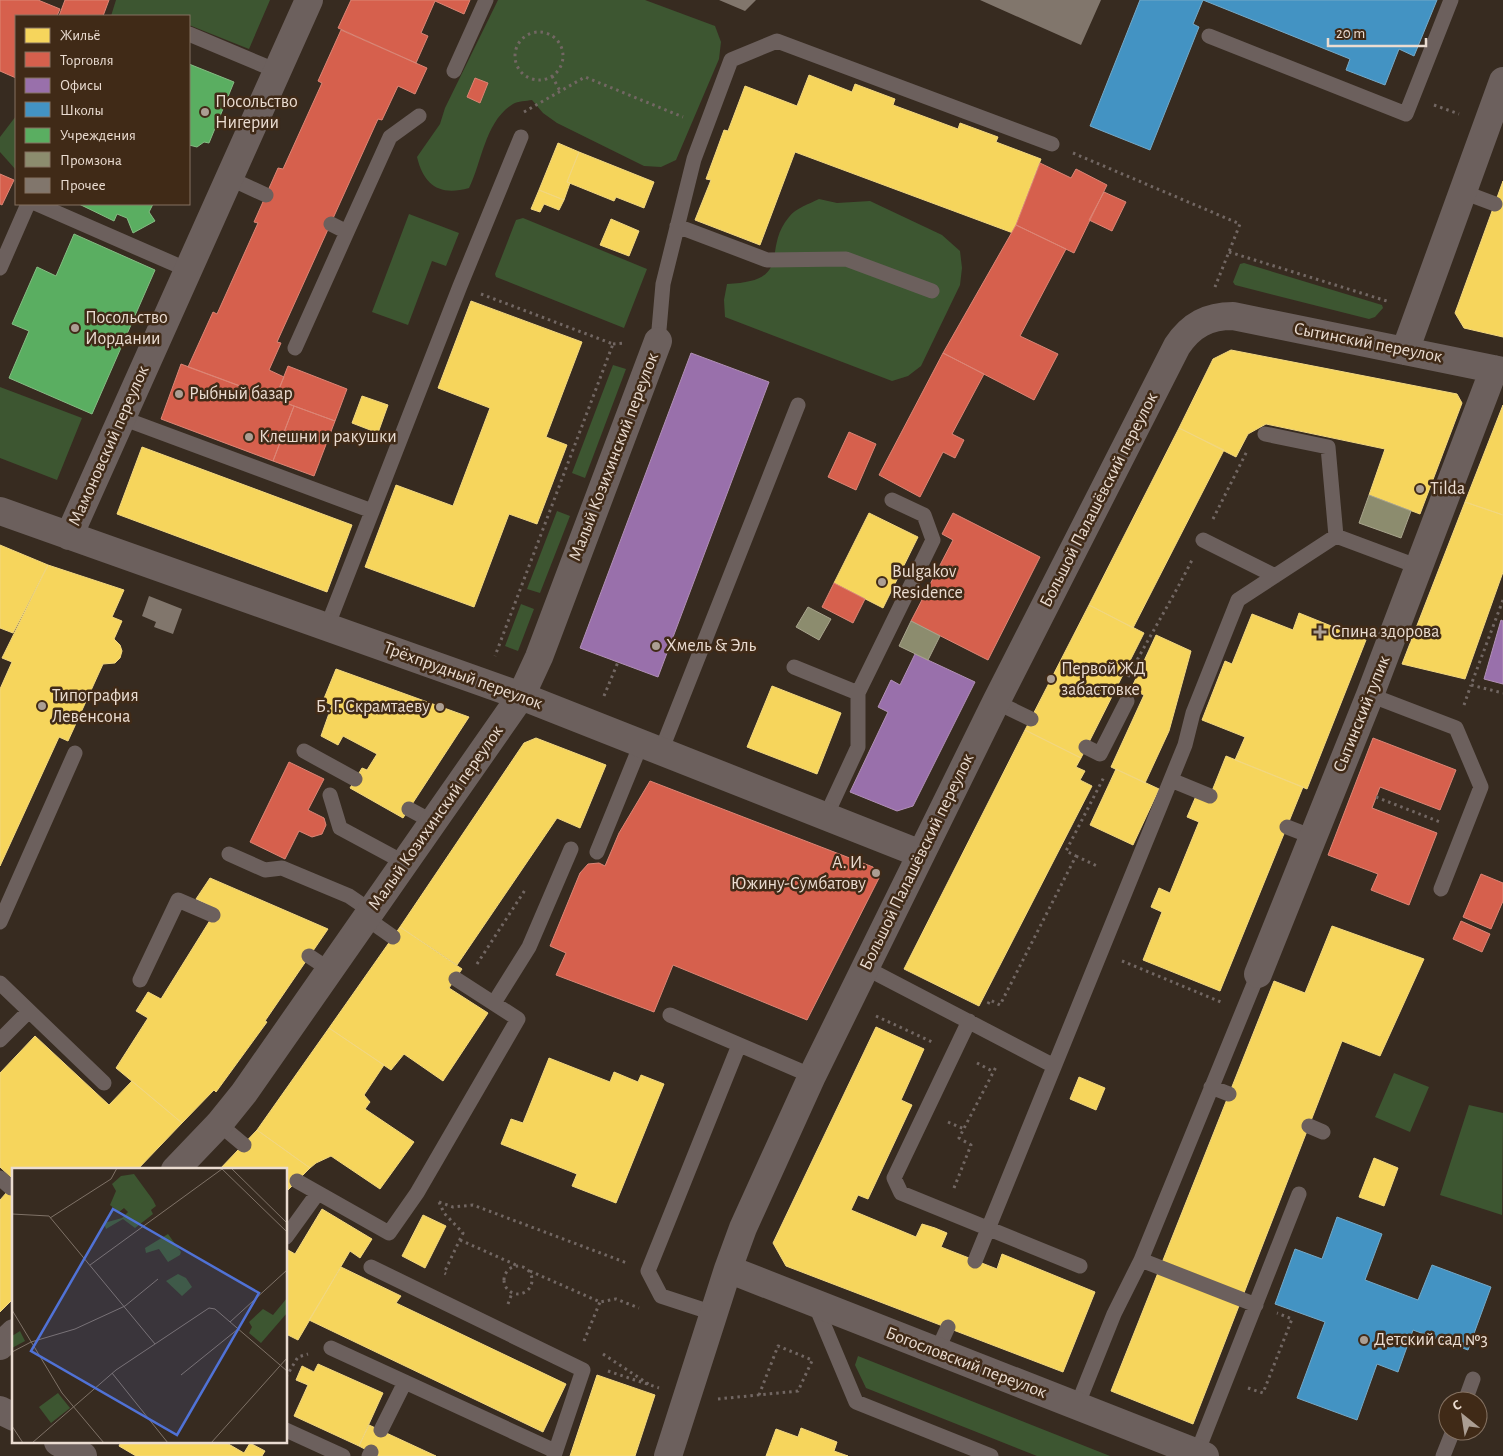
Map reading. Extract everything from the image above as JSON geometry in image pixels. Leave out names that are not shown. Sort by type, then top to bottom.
[{"type":"street","name":"Мамоновский переулок","points":[[69,536],[309,0]]},
{"type":"street","points":[[1404,352],[1503,81]]},
{"type":"street","name":"Большой Палашёвский переулок","points":[[668,1456],[713,1313],[743,1228],[812,1076],[996,702],[1177,346],[1185,335],[1205,320],[1216,316],[1233,316]]},
{"type":"street","name":"Сытинский переулок","points":[[1233,316],[1499,370]]},
{"type":"street","name":"Малый Козихинский переулок","points":[[177,1168],[219,1124],[244,1093],[320,963],[369,914],[521,696],[539,657],[658,341]]},
{"type":"street","name":"Сытинский тупик","points":[[1258,974],[1499,370]]},
{"type":"street","name":"Трёхпрудный переулок","points":[[0,511],[521,696],[921,854]]},
{"type":"street","name":"Богословский переулок","points":[[728,1269],[815,1304],[942,1339],[1076,1406],[1202,1455]]},
{"type":"street","points":[[0,1346],[12,1334]]},
{"type":"street","points":[[0,1410],[12,1416]]},
{"type":"street","points":[[61,1444],[82,1456]]},
{"type":"lane","points":[[454,71],[486,0]]},
{"type":"lane","points":[[1209,36],[1406,114],[1451,0]]},
{"type":"lane","points":[[190,34],[277,71]]},
{"type":"lane","points":[[658,341],[663,284],[694,159],[731,60],[777,41],[1052,144]]},
{"type":"lane","points":[[295,348],[390,138],[419,116]]},
{"type":"lane","points":[[328,627],[460,286],[521,137]]},
{"type":"lane","points":[[229,178],[266,195]]},
{"type":"lane","points":[[1463,192],[1494,204]]},
{"type":"lane","points":[[0,268],[28,205]]},
{"type":"lane","points":[[39,205],[188,270]]},
{"type":"lane","points":[[331,224],[348,232]]},
{"type":"lane","points":[[677,226],[767,260],[846,259],[932,291]]},
{"type":"lane","points":[[597,852],[651,748],[798,405]]},
{"type":"lane","points":[[122,418],[372,511]]},
{"type":"lane","points":[[1265,434],[1328,447],[1336,536]]},
{"type":"lane","points":[[826,816],[858,747],[858,693],[933,540],[924,515],[892,500]]},
{"type":"lane","points":[[1336,536],[1419,567]]},
{"type":"lane","points":[[975,1261],[1185,745],[1192,713],[1238,600],[1336,536]]},
{"type":"lane","points":[[1202,540],[1275,576]]},
{"type":"lane","points":[[794,667],[858,693]]},
{"type":"lane","points":[[1370,695],[1456,728],[1481,787],[1441,889]]},
{"type":"lane","points":[[1086,747],[1100,754],[1127,701]]},
{"type":"lane","points":[[996,702],[1031,719]]},
{"type":"lane","points":[[304,751],[355,779]]},
{"type":"lane","points":[[0,922],[75,753]]},
{"type":"lane","points":[[1171,780],[1210,796]]},
{"type":"lane","points":[[330,795],[340,828],[404,863]]},
{"type":"lane","points":[[409,809],[433,822]]},
{"type":"lane","points":[[1287,827],[1313,837]]},
{"type":"lane","points":[[494,1004],[529,947],[570,849]]},
{"type":"lane","points":[[229,854],[265,870],[282,868],[350,896],[393,937]]},
{"type":"lane","points":[[140,980],[178,900],[214,915]]},
{"type":"lane","points":[[866,968],[1054,1066]]},
{"type":"lane","points":[[1076,1406],[1114,1314],[1141,1260],[1258,974]]},
{"type":"lane","points":[[297,1181],[389,1233],[417,1193],[518,1019],[460,981]]},
{"type":"lane","points":[[0,983],[104,1083]]},
{"type":"lane","points":[[0,1040],[28,1011]]},
{"type":"lane","points":[[670,1015],[812,1076]]},
{"type":"lane","points":[[973,1023],[954,1052],[894,1178],[901,1193],[1080,1266]]},
{"type":"lane","points":[[713,1313],[661,1296],[648,1271],[739,1045]]},
{"type":"lane","points":[[1211,1087],[1229,1094]]},
{"type":"lane","points":[[219,1124],[244,1145]]},
{"type":"lane","points":[[288,1234],[317,1194]]},
{"type":"lane","points":[[1202,1455],[1256,1305],[1299,1194]]},
{"type":"lane","points":[[1141,1260],[1256,1305]]},
{"type":"lane","points":[[331,1348],[554,1453],[583,1370],[371,1267]]},
{"type":"lane","points":[[815,1304],[842,1373],[856,1402],[991,1456]]},
{"type":"lane","points":[[1469,1391],[1473,1379]]},
{"type":"lane","points":[[381,1430],[405,1382]]},
{"type":"lane","points":[[288,1431],[342,1456]]},
{"type":"lane","points":[[1443,1456],[1449,1441]]},
{"type":"path","points":[[541,32],[550,34],[558,40],[564,53],[563,62],[559,70],[552,76],[543,80],[534,79],[518,68],[515,59],[516,50],[523,38],[531,33],[541,32]]},
{"type":"path","points":[[552,76],[560,91]]},
{"type":"path","points":[[521,114],[585,77],[686,118]]},
{"type":"path","points":[[1436,106],[1458,114]]},
{"type":"path","points":[[1052,144],[1240,224],[1214,290]]},
{"type":"path","points":[[1229,252],[1393,303]]},
{"type":"path","points":[[460,286],[613,344],[494,660]]},
{"type":"path","points":[[1242,461],[1248,449]]},
{"type":"path","points":[[1503,600],[1471,685],[1503,693]]},
{"type":"path","points":[[1127,701],[1126,683],[1149,635]]},
{"type":"path","points":[[606,692],[618,662]]},
{"type":"path","points":[[1098,789],[1066,851],[1099,867]]},
{"type":"path","points":[[1376,797],[1464,832]]},
{"type":"path","points":[[973,1023],[990,1000],[1000,1005],[1076,856]]},
{"type":"path","points":[[460,981],[529,884]]},
{"type":"path","points":[[1101,952],[1223,1003],[1227,994]]},
{"type":"path","points":[[876,1016],[954,1052]]},
{"type":"path","points":[[944,1211],[971,1145],[959,1138],[1009,1042]]},
{"type":"path","points":[[417,1193],[453,1207],[472,1205],[648,1271]]},
{"type":"path","points":[[439,1202],[444,1213],[463,1233],[444,1273],[452,1277]]},
{"type":"path","points":[[460,1240],[517,1265],[524,1266],[530,1271],[600,1302],[616,1299],[643,1310]]},
{"type":"path","points":[[517,1265],[510,1268],[505,1274],[506,1288],[512,1293],[520,1294],[527,1292],[532,1286],[533,1278],[530,1271]]},
{"type":"path","points":[[508,1304],[512,1293]]},
{"type":"path","points":[[500,1300],[516,1308]]},
{"type":"path","points":[[584,1341],[600,1302]]},
{"type":"path","points":[[1242,1386],[1263,1393],[1292,1319],[1256,1305]]},
{"type":"path","points":[[575,1337],[592,1347]]},
{"type":"path","points":[[759,1395],[778,1346],[842,1373]]},
{"type":"path","points":[[288,1374],[298,1357],[331,1348]]},
{"type":"path","points":[[600,1352],[650,1385]]},
{"type":"path","points":[[715,1399],[798,1392],[812,1360]]},
{"type":"path","points":[[583,1370],[599,1368],[666,1390]]},
{"type":"green space","points":[[116,0],[270,0],[249,49],[190,25],[190,15],[111,15]]},
{"type":"green space","points":[[498,0],[645,0],[715,26],[721,42],[719,59],[676,160],[661,167],[644,166],[557,123],[543,113],[532,100],[513,104],[496,121],[485,143],[469,188],[450,191],[429,182],[420,167],[417,157],[440,124],[445,108]]},
{"type":"green space","points":[[15,117],[15,169],[0,152],[0,137]]},
{"type":"green space","points":[[819,199],[837,203],[870,201],[942,235],[960,251],[962,268],[960,285],[921,366],[908,376],[892,381],[725,317],[724,300],[727,284],[748,282],[761,277],[769,270],[773,262],[781,229],[789,217],[799,209]]},
{"type":"green space","points":[[409,214],[459,233],[446,266],[432,261],[408,325],[372,312]]},
{"type":"green space","points":[[523,218],[647,269],[624,328],[496,277],[495,274],[516,220]]},
{"type":"green space","points":[[1244,263],[1382,305],[1383,308],[1375,317],[1369,319],[1235,285],[1233,282],[1240,264]]},
{"type":"green space","points":[[613,365],[626,369],[585,478],[572,473]]},
{"type":"green space","points":[[0,387],[82,418],[57,480],[0,458]]},
{"type":"green space","points":[[557,511],[570,516],[540,593],[527,589]]},
{"type":"green space","points":[[521,604],[534,609],[518,651],[505,646]]},
{"type":"green space","points":[[1394,1073],[1429,1087],[1410,1132],[1375,1117]]},
{"type":"green space","points":[[1469,1105],[1503,1113],[1502,1215],[1440,1195]]},
{"type":"green space","points":[[858,1356],[1110,1456],[1037,1456],[866,1388],[855,1365]]},
{"type":"building: Жильё","points":[[809,75],[852,92],[855,84],[895,99],[893,105],[958,129],[960,123],[998,137],[996,142],[1041,159],[1013,233],[795,152],[760,245],[695,220],[711,180],[706,179],[724,130],[728,131],[745,86],[797,106]]},
{"type":"building: Жильё","points":[[558,143],[579,152],[567,182],[570,183],[564,200],[539,190]]},
{"type":"building: Жильё","points":[[579,152],[654,182],[644,208],[616,197],[614,201],[567,182]]},
{"type":"building: Жильё","points":[[1503,181],[1503,337],[1464,328],[1455,313]]},
{"type":"building: Жильё","points":[[539,190],[564,200],[559,210],[544,204],[540,212],[531,209]]},
{"type":"building: Жильё","points":[[611,219],[639,231],[629,256],[600,245]]},
{"type":"building: Жильё","points":[[471,301],[582,342],[546,437],[567,445],[537,524],[509,514],[474,607],[365,567],[396,485],[453,506],[490,408],[438,388]]},
{"type":"building: Жильё","points":[[1231,350],[1457,394],[1462,403],[1420,514],[1369,495],[1385,449],[1266,424],[1248,434],[1236,457],[1179,428],[1213,359]]},
{"type":"building: Жильё","points":[[362,396],[388,405],[378,433],[352,423]]},
{"type":"building: Жильё","points":[[1503,405],[1503,515],[1465,502]]},
{"type":"building: Жильё","points":[[1179,428],[1224,450],[1133,628],[1089,605]]},
{"type":"building: Жильё","points":[[142,447],[352,525],[327,592],[117,514]]},
{"type":"building: Жильё","points":[[1465,502],[1503,515],[1503,572],[1465,679],[1402,664]]},
{"type":"building: Жильё","points":[[869,513],[918,537],[883,608],[834,583]]},
{"type":"building: Жильё","points":[[0,545],[48,565],[13,633],[0,628]]},
{"type":"building: Жильё","name":"Типография Левенсона","points":[[48,565],[124,590],[112,617],[122,621],[114,639],[120,645],[122,651],[120,658],[115,663],[103,664],[68,741],[59,737],[0,866],[0,689],[12,662],[2,658]]},
{"type":"building: Жильё","points":[[1089,605],[1144,633],[1081,758],[1025,730]]},
{"type":"building: Жильё","points":[[1299,613],[1366,640],[1307,789],[1235,760],[1245,737],[1202,720],[1225,661],[1232,664],[1252,614],[1293,630]]},
{"type":"building: Жильё","points":[[1156,635],[1191,651],[1169,731],[1145,783],[1111,767],[1144,695],[1131,689]]},
{"type":"building: Жильё","points":[[336,669],[469,717],[403,818],[350,788],[362,768],[367,770],[377,754],[343,736],[338,745],[321,736],[332,705],[323,701]]},
{"type":"building: Жильё","points":[[772,686],[841,713],[817,774],[747,747]]},
{"type":"building: Жильё","points":[[1025,730],[1081,758],[1076,767],[1085,771],[1080,780],[1092,786],[979,1006],[904,969]]},
{"type":"building: Жильё","points":[[536,738],[606,765],[580,828],[557,818],[457,965],[400,927],[524,743]]},
{"type":"building: Жильё","points":[[1226,756],[1303,787],[1220,991],[1143,960],[1162,912],[1151,907],[1159,888],[1170,893],[1199,822],[1187,817],[1196,796],[1208,801]]},
{"type":"building: Жильё","points":[[1116,769],[1159,789],[1133,845],[1090,825]]},
{"type":"building: Жильё","points":[[210,878],[328,929],[265,1021],[267,1022],[216,1092],[214,1090],[182,1123],[116,1068],[148,1018],[136,1011],[148,992],[161,999],[217,909],[196,899]]},
{"type":"building: Жильё","points":[[1332,926],[1424,959],[1380,1056],[1342,1041],[1193,1424],[1111,1391],[1274,981],[1305,993]]},
{"type":"building: Жильё","points":[[400,927],[462,969],[449,988],[488,1013],[443,1081],[404,1054],[391,1070],[329,1028]]},
{"type":"building: Жильё","points":[[876,1027],[924,1049],[901,1100],[912,1105],[868,1199],[858,1195],[851,1210],[916,1237],[922,1224],[935,1228],[947,1233],[941,1247],[997,1269],[1002,1254],[1095,1292],[1063,1372],[786,1266],[773,1243]]},
{"type":"building: Жильё","points":[[329,1028],[384,1065],[364,1095],[370,1102],[365,1109],[414,1142],[380,1189],[331,1156],[310,1168],[257,1130]]},
{"type":"building: Жильё","points":[[35,1036],[109,1105],[132,1081],[182,1123],[139,1168],[12,1168],[12,1178],[0,1167],[0,1073]]},
{"type":"building: Жильё","points":[[549,1058],[610,1082],[614,1072],[638,1082],[641,1075],[664,1084],[616,1203],[572,1186],[577,1174],[501,1144],[511,1119],[523,1123]]},
{"type":"building: Жильё","points":[[1079,1077],[1105,1088],[1096,1110],[1070,1099]]},
{"type":"building: Жильё","points":[[257,1130],[310,1168],[288,1190],[288,1168],[221,1168]]},
{"type":"building: Жильё","points":[[1374,1158],[1398,1168],[1384,1206],[1359,1197]]},
{"type":"building: Жильё","points":[[12,1186],[12,1300],[0,1312],[0,1200]]},
{"type":"building: Жильё","points":[[322,1209],[372,1239],[360,1258],[350,1251],[298,1340],[288,1335],[288,1250],[295,1254]]},
{"type":"building: Жильё","points":[[423,1215],[446,1226],[425,1268],[402,1256]]},
{"type":"building: Жильё","points":[[341,1267],[401,1296],[396,1303],[566,1384],[543,1432],[309,1320]]},
{"type":"building: Жильё","points":[[318,1364],[383,1393],[359,1446],[294,1416],[308,1385],[296,1380],[302,1366],[314,1372]]},
{"type":"building: Жильё","points":[[597,1375],[655,1395],[635,1456],[570,1456]]},
{"type":"building: Жильё","points":[[369,1425],[436,1456],[378,1456],[359,1446]]},
{"type":"building: Жильё","points":[[801,1428],[837,1442],[834,1451],[848,1456],[766,1456],[776,1429],[798,1437]]},
{"type":"building: Жильё","points":[[120,1444],[228,1444],[244,1453],[249,1444],[252,1444],[265,1451],[262,1456],[136,1456],[119,1446]]},
{"type":"building: Торговля","points":[[0,0],[38,0],[60,9],[57,15],[15,15],[15,78],[0,71]]},
{"type":"building: Торговля","points":[[65,0],[109,0],[103,15],[59,15]]},
{"type":"building: Торговля","points":[[351,0],[470,0],[464,14],[435,1],[421,33],[428,36],[416,63],[338,28]]},
{"type":"building: Торговля","points":[[341,30],[427,68],[415,94],[398,86],[382,120],[378,119],[277,342],[281,343],[269,370],[284,377],[275,399],[188,367],[213,312],[217,314],[258,223],[254,222],[278,168],[283,169],[322,83],[318,81]]},
{"type":"building: Торговля","points":[[475,78],[488,83],[480,103],[467,97]]},
{"type":"building: Торговля","points":[[1040,163],[1071,178],[1076,169],[1107,185],[1074,253],[1016,225]]},
{"type":"building: Торговля","points":[[0,174],[14,180],[2,205],[0,204]]},
{"type":"building: Торговля","points":[[1104,192],[1126,202],[1112,231],[1089,220]]},
{"type":"building: Торговля","points":[[1016,225],[1066,249],[1020,336],[1058,354],[1034,400],[943,353]]},
{"type":"building: Торговля","points":[[943,353],[984,374],[952,434],[964,440],[955,458],[943,452],[920,497],[879,475]]},
{"type":"building: Торговля","points":[[181,364],[294,406],[273,461],[161,419]]},
{"type":"building: Торговля","points":[[288,366],[347,389],[335,421],[275,399]]},
{"type":"building: Торговля","points":[[294,406],[335,421],[314,476],[273,461]]},
{"type":"building: Торговля","points":[[849,432],[876,444],[856,490],[828,477]]},
{"type":"building: Торговля","points":[[953,513],[1040,557],[988,660],[911,621],[953,540],[942,534]]},
{"type":"building: Торговля","points":[[834,583],[865,599],[853,623],[822,607]]},
{"type":"building: Торговля","points":[[1373,738],[1456,770],[1440,810],[1380,787],[1372,808],[1437,833],[1409,905],[1371,890],[1378,874],[1328,855]]},
{"type":"building: Торговля","points":[[289,762],[324,779],[308,810],[324,818],[326,825],[322,834],[312,837],[299,831],[285,859],[250,842]]},
{"type":"building: Торговля","points":[[650,781],[873,867],[879,878],[807,1020],[673,965],[654,1012],[556,975],[566,953],[550,946],[580,873],[588,864],[599,863],[605,866],[619,833]]},
{"type":"building: Торговля","points":[[1481,874],[1503,883],[1503,901],[1491,929],[1463,917]]},
{"type":"building: Торговля","points":[[1461,921],[1490,934],[1482,952],[1453,939]]},
{"type":"building: Офисы","points":[[691,353],[769,382],[658,677],[580,648]]},
{"type":"building: Офисы","points":[[1501,620],[1503,621],[1503,684],[1484,679]]},
{"type":"building: Офисы","points":[[915,654],[975,682],[913,806],[897,811],[850,792],[888,712],[878,707],[891,680],[900,685]]},
{"type":"building: Школы","points":[[1140,0],[1203,0],[1193,24],[1199,27],[1150,150],[1090,126]]},
{"type":"building: Школы","points":[[1203,0],[1437,0],[1414,56],[1399,49],[1385,85],[1346,70],[1350,59]]},
{"type":"building: Школы","points":[[1337,1217],[1382,1234],[1365,1280],[1418,1300],[1432,1265],[1491,1287],[1468,1350],[1413,1330],[1398,1372],[1377,1364],[1357,1420],[1297,1398],[1325,1322],[1275,1304],[1295,1249],[1322,1259]]},
{"type":"building: Учреждения","name":"Посольство Нигерии","points":[[190,64],[234,82],[209,143],[204,142],[197,147],[190,145]]},
{"type":"building: Учреждения","points":[[81,205],[152,205],[149,212],[155,221],[133,233],[127,218],[117,214],[114,221]]},
{"type":"building: Учреждения","name":"Посольство Иордании","points":[[74,234],[155,270],[92,414],[9,378],[29,331],[12,324],[37,267],[56,276]]},
{"type":"building: Промзона","points":[[1369,495],[1411,511],[1401,538],[1359,523]]},
{"type":"building: Промзона","points":[[808,607],[831,619],[819,640],[796,627]]},
{"type":"building: Промзона","points":[[911,621],[940,636],[928,660],[899,646]]},
{"type":"building: Прочее","points":[[719,0],[756,0],[745,11]]},
{"type":"building: Прочее","points":[[980,0],[1101,0],[1081,45]]},
{"type":"building: Прочее","points":[[149,596],[182,609],[173,634],[154,627],[156,622],[142,616]]},
{"type":"place","name":"Посольство Нигерии","points":[[205,112]]},
{"type":"place","name":"Посольство Иордании","points":[[75,328]]},
{"type":"place","name":"Рыбный базар","points":[[179,394]]},
{"type":"place","name":"Клешни и ракушки","points":[[249,437]]},
{"type":"place","name":"Tilda","points":[[1420,489]]},
{"type":"place","name":"Bulgakov Residence","points":[[882,582]]},
{"type":"place","name":"Спина здорова","points":[[1320,632]]},
{"type":"place","name":"Хмель & Эль","points":[[656,646]]},
{"type":"place","name":"Первой ЖД забастовке","points":[[1051,679]]},
{"type":"place","name":"Типография Левенсона","points":[[42,706]]},
{"type":"place","name":"Б. Г. Скрамтаеву","points":[[440,707]]},
{"type":"place","name":"А. И. Южину-Сумбатову","points":[[876,873]]},
{"type":"place","name":"Детский сад №3","points":[[1364,1340]]}]
